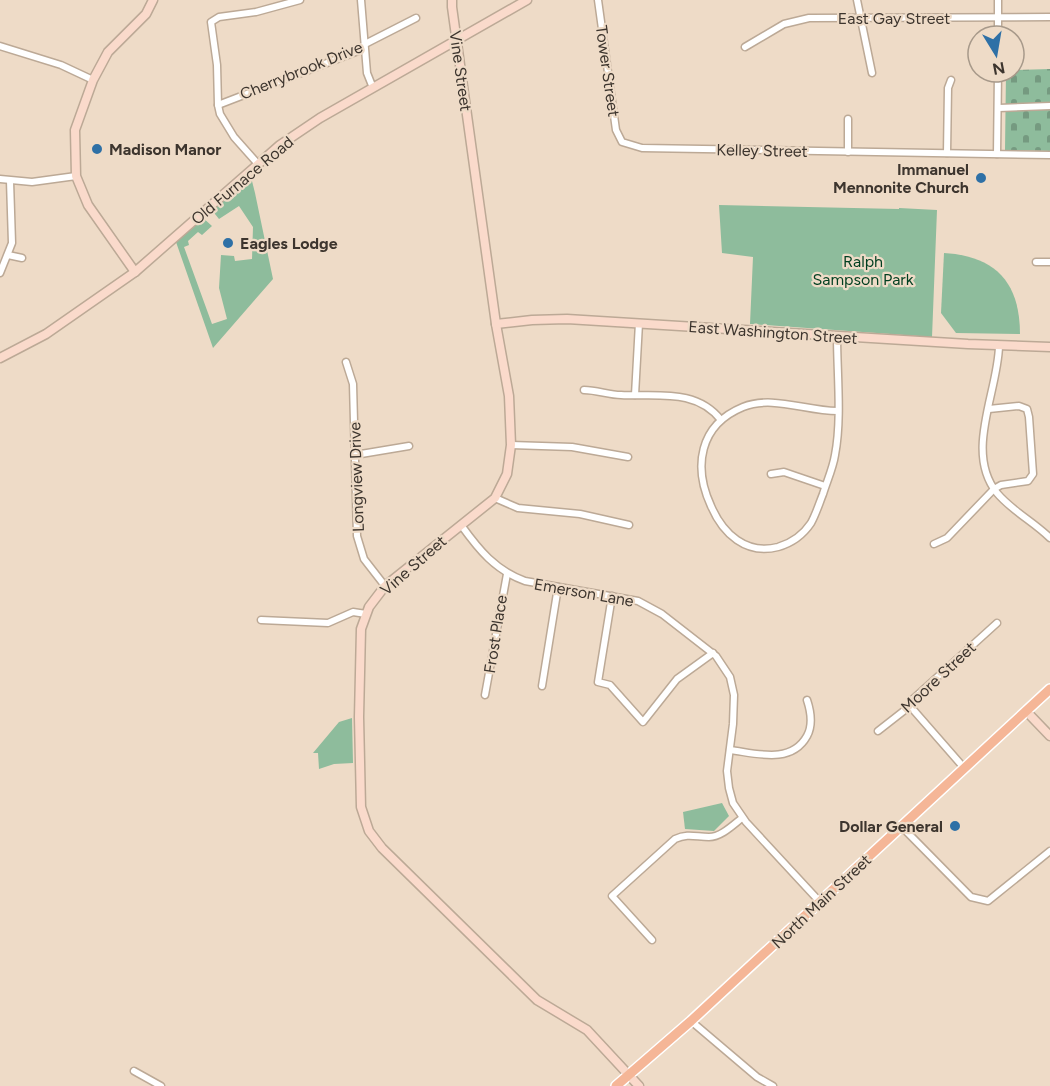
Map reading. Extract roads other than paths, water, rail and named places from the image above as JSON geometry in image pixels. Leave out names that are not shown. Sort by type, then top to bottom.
[{"type":"main road","name":"North Main Street","points":[[616,1086],[691,1021],[1050,689]]},
{"type":"street","points":[[135,272],[88,205],[76,176],[75,130],[93,80],[108,52],[146,14],[153,0]]},
{"type":"street","points":[[258,164],[234,137],[220,114],[217,65],[211,28],[213,20],[219,17],[256,12],[300,0]]},
{"type":"street","points":[[361,0],[367,73],[373,88]]},
{"type":"street","name":"Vine Street","points":[[452,0],[496,324],[508,396],[511,445],[507,474],[495,498],[385,586],[366,614],[361,629],[361,807],[369,831],[382,848],[537,1000],[587,1030],[639,1086]]},
{"type":"street","name":"Old Furnace Road","points":[[0,358],[46,334],[135,272],[290,138],[527,0]]},
{"type":"street","name":"Tower Street","points":[[598,0],[616,130],[620,141]]},
{"type":"street","points":[[857,0],[872,73]]},
{"type":"street","points":[[998,0],[998,24]]},
{"type":"street","name":"East Gay Street","points":[[746,47],[784,24],[808,18],[1050,17]]},
{"type":"street","name":"Cherrybrook Drive","points":[[218,105],[358,51],[365,44],[416,18]]},
{"type":"street","points":[[0,46],[61,66],[93,80]]},
{"type":"street","points":[[947,153],[948,88],[951,80]]},
{"type":"street","points":[[997,154],[998,84]]},
{"type":"street","points":[[999,108],[1050,106]]},
{"type":"street","points":[[848,119],[848,152]]},
{"type":"street","name":"Kelley Street","points":[[620,141],[642,148],[1050,155]]},
{"type":"street","points":[[0,179],[32,182],[76,176]]},
{"type":"street","points":[[0,273],[12,243],[10,181]]},
{"type":"street","points":[[8,255],[22,258]]},
{"type":"street","points":[[1036,262],[1050,262]]},
{"type":"street","name":"East Washington Street","points":[[496,324],[555,318],[999,346],[1050,347]]},
{"type":"street","points":[[635,395],[639,323]]},
{"type":"street","points":[[837,336],[837,411],[836,452],[814,518],[796,539],[781,546],[763,549],[749,546],[725,531],[705,492],[701,477],[701,462],[705,446],[712,431],[721,420],[742,407],[764,402],[810,410],[837,411]]},
{"type":"street","points":[[999,346],[998,364],[982,441],[982,456],[994,489],[1009,505],[1050,538]]},
{"type":"street","name":"Longview Drive","points":[[346,362],[353,384],[358,542],[366,562],[385,586]]},
{"type":"street","points":[[584,390],[620,395],[684,397],[706,406],[721,420]]},
{"type":"street","points":[[934,543],[947,538],[994,489],[1001,485],[1030,479],[1033,470],[1027,408],[1019,406],[989,409]]},
{"type":"street","points":[[511,445],[572,447],[628,457]]},
{"type":"street","points":[[355,455],[409,446]]},
{"type":"street","points":[[771,474],[784,472],[825,486]]},
{"type":"street","points":[[495,498],[518,508],[572,513],[629,525]]},
{"type":"street","name":"Emerson Lane","points":[[461,525],[489,562],[507,574],[525,582],[638,601],[649,606],[713,653],[724,666],[733,686],[735,703],[727,768],[733,803],[742,818],[820,902]]},
{"type":"street","name":"Frost Place","points":[[485,695],[507,574]]},
{"type":"street","points":[[542,686],[558,587]]},
{"type":"street","points":[[612,596],[598,682],[610,685],[643,722],[677,679],[713,653]]},
{"type":"street","points":[[261,620],[328,622],[352,612],[366,614]]},
{"type":"street","name":"Moore Street","points":[[878,731],[910,706],[912,700],[997,623]]},
{"type":"street","points":[[730,750],[775,755],[788,753],[797,748],[810,729],[811,714],[807,700]]},
{"type":"street","points":[[910,706],[965,769]]},
{"type":"street","points":[[1026,711],[1050,736]]},
{"type":"street","points":[[652,940],[612,896],[675,839],[683,835],[710,837],[742,818]]},
{"type":"street","points":[[902,827],[971,897],[988,902],[1050,851]]},
{"type":"street","points":[[691,1021],[757,1077],[772,1086]]},
{"type":"street","points":[[134,1071],[161,1086]]},
{"type":"place","name":"Madison Manor","points":[[97,149]]},
{"type":"place","name":"Immanuel Mennonite Church","points":[[981,178]]},
{"type":"place","name":"Eagles Lodge","points":[[228,243]]},
{"type":"place","name":"Dollar General","points":[[955,826]]},
{"type":"park label","name":"Ralph Sampson Park","points":[[863,270]]}]
